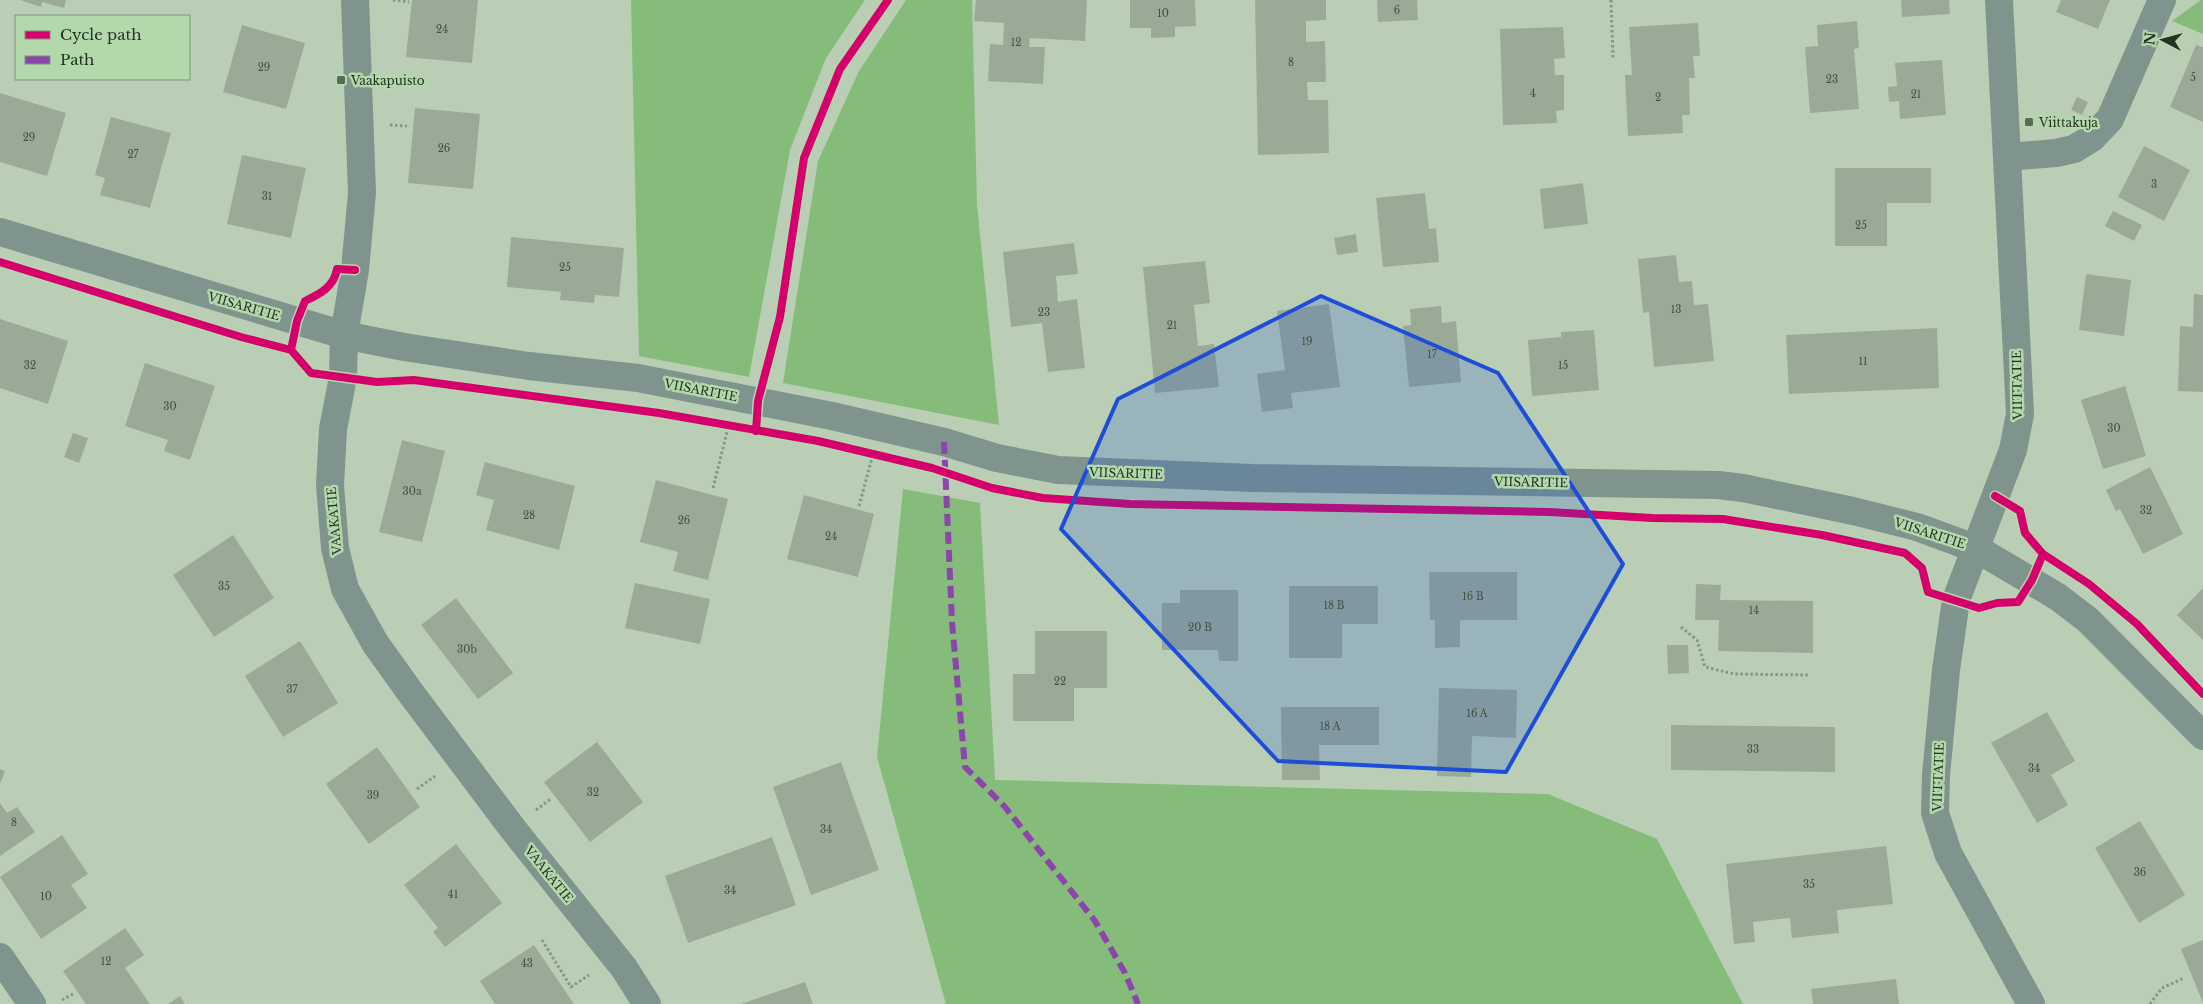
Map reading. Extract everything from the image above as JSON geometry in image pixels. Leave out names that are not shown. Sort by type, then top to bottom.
[{"type":"street","name":"VAAKATIE","points":[[356,0],[362,193],[355,270],[344,335],[343,377],[334,428],[330,485],[335,548],[345,589],[371,636],[410,692],[504,818],[614,956],[647,1004]]},
{"type":"street","name":"VIITTATIE","points":[[1999,0],[2020,414],[2013,450],[1977,549],[1956,600],[1946,670],[1936,775],[1935,813],[1948,853],[2031,1004]]},
{"type":"street","points":[[2007,157],[2074,149],[2092,138],[2110,119],[2162,0]]},
{"type":"street","name":"VIISARITIE","points":[[0,232],[53,250],[344,335],[404,347],[519,364],[638,378],[832,416],[944,442],[997,458],[1058,470],[1252,478],[1736,486],[1853,511],[1917,527],[1977,549],[2052,592],[2088,620],[2203,736]]},
{"type":"street","points":[[0,957],[32,1004]]},
{"type":"path","points":[[393,0],[409,2]]},
{"type":"path","points":[[1611,0],[1613,58]]},
{"type":"path","points":[[719,424],[738,427]]},
{"type":"path","points":[[713,488],[728,426]]},
{"type":"path","points":[[863,452],[882,456]]},
{"type":"path","points":[[859,506],[873,454]]},
{"type":"path","points":[[1681,627],[1697,640],[1705,667],[1734,674],[1809,675]]},
{"type":"path","points":[[542,940],[571,987],[614,956]]},
{"type":"path","points":[[2150,1004],[2162,988],[2184,978]]},
{"type":"highlighted area","points":[[1321,296],[1498,373],[1623,564],[1506,772],[1278,761],[1061,529],[1118,399]]},
{"type":"green space","points":[[631,0],[865,0],[826,58],[790,150],[749,377],[639,356]]},
{"type":"green space","points":[[906,0],[972,0],[977,205],[999,425],[783,383],[818,161],[859,71]]},
{"type":"green space","points":[[2203,0],[2203,34],[2172,21]]},
{"type":"green space","points":[[903,489],[980,503],[995,780],[1548,794],[1657,839],[1743,1004],[946,1004],[877,757]]},
{"type":"building","points":[[20,0],[66,0],[64,8],[42,2],[41,7]]},
{"type":"building","points":[[412,0],[478,0],[472,63],[406,57]]},
{"type":"building","points":[[976,0],[1087,0],[1085,41],[1030,38],[1029,47],[1045,47],[1043,84],[988,81],[990,44],[1003,45],[1004,23],[974,21]]},
{"type":"building","points":[[1130,0],[1195,0],[1196,26],[1175,27],[1175,37],[1151,38],[1151,28],[1130,28]]},
{"type":"building","points":[[1255,0],[1326,0],[1326,20],[1306,21],[1306,42],[1325,41],[1326,82],[1307,82],[1308,100],[1328,100],[1329,153],[1258,155]]},
{"type":"building","points":[[1377,0],[1417,0],[1418,20],[1378,22]]},
{"type":"building","points":[[1901,0],[1949,0],[1950,14],[1902,17]]},
{"type":"building","points":[[2061,0],[2110,0],[2098,29],[2056,12]]},
{"type":"building","points":[[1857,21],[1859,48],[1854,49],[1859,109],[1810,113],[1805,47],[1818,46],[1817,25]]},
{"type":"building","points":[[1698,23],[1700,56],[1693,56],[1695,78],[1689,78],[1690,115],[1682,115],[1683,133],[1628,136],[1625,75],[1632,75],[1629,27]]},
{"type":"building","points":[[242,25],[305,43],[286,109],[223,92]]},
{"type":"building","points":[[1563,27],[1565,58],[1554,59],[1555,75],[1564,75],[1564,110],[1556,111],[1557,123],[1503,125],[1500,29]]},
{"type":"building","points":[[2196,45],[2203,47],[2203,122],[2170,107]]},
{"type":"building","points":[[1942,60],[1946,115],[1900,119],[1899,101],[1889,102],[1888,87],[1897,86],[1895,63]]},
{"type":"building","points":[[0,93],[66,113],[47,176],[0,162]]},
{"type":"building","points":[[2077,97],[2088,102],[2082,115],[2071,110]]},
{"type":"building","points":[[415,108],[480,114],[473,189],[408,183]]},
{"type":"building","points":[[111,117],[171,133],[150,208],[100,195],[105,178],[95,175]]},
{"type":"building","points":[[2144,146],[2190,170],[2164,221],[2118,197]]},
{"type":"building","points":[[242,155],[306,168],[291,238],[227,224]]},
{"type":"building","points":[[1835,168],[1931,168],[1931,203],[1887,203],[1887,246],[1835,246]]},
{"type":"building","points":[[1583,183],[1588,224],[1544,229],[1540,189]]},
{"type":"building","points":[[1425,193],[1429,229],[1436,228],[1439,262],[1383,267],[1376,198]]},
{"type":"building","points":[[2113,211],[2142,225],[2134,241],[2105,226]]},
{"type":"building","points":[[1356,234],[1358,252],[1337,255],[1334,238]]},
{"type":"building","points":[[511,237],[624,248],[619,297],[595,295],[594,303],[560,300],[561,292],[507,287]]},
{"type":"building","points":[[1074,243],[1078,274],[1056,276],[1058,302],[1077,299],[1085,368],[1048,372],[1042,323],[1011,327],[1003,252]]},
{"type":"building","points":[[1676,255],[1679,282],[1692,281],[1694,305],[1708,304],[1714,361],[1654,367],[1649,312],[1643,313],[1638,259]]},
{"type":"building","points":[[1205,261],[1210,303],[1194,305],[1198,346],[1214,344],[1219,387],[1155,393],[1143,267]]},
{"type":"building","points":[[2086,274],[2131,280],[2124,336],[2079,330]]},
{"type":"building","points":[[2194,294],[2203,295],[2203,392],[2178,391],[2180,326],[2193,327]]},
{"type":"building","points":[[1329,304],[1340,387],[1291,393],[1293,408],[1262,412],[1257,374],[1285,370],[1277,311]]},
{"type":"building","points":[[1441,306],[1442,323],[1456,321],[1461,382],[1409,387],[1403,326],[1411,325],[1410,309]]},
{"type":"building","points":[[0,319],[68,341],[48,404],[0,388]]},
{"type":"building","points":[[1937,328],[1939,388],[1789,394],[1786,335]]},
{"type":"building","points":[[1594,330],[1599,390],[1532,396],[1528,340],[1561,337],[1561,332]]},
{"type":"building","points":[[145,363],[215,386],[190,460],[164,451],[168,440],[125,426]]},
{"type":"building","points":[[2125,386],[2146,456],[2103,469],[2081,400]]},
{"type":"building","points":[[73,433],[88,438],[79,463],[64,457]]},
{"type":"building","points":[[402,440],[445,451],[422,542],[379,532]]},
{"type":"building","points":[[485,462],[575,486],[559,550],[486,530],[494,500],[476,495]]},
{"type":"building","points":[[2150,467],[2183,534],[2143,554],[2120,509],[2116,511],[2106,490]]},
{"type":"building","points":[[656,480],[728,499],[708,580],[673,571],[678,552],[640,542]]},
{"type":"building","points":[[804,495],[874,514],[858,577],[787,559]]},
{"type":"building","points":[[233,535],[274,598],[214,637],[173,575]]},
{"type":"building","points":[[1429,572],[1517,572],[1517,620],[1460,620],[1460,647],[1435,648],[1435,620],[1430,620]]},
{"type":"building","points":[[635,583],[710,599],[700,644],[625,628]]},
{"type":"building","points":[[1696,584],[1721,585],[1720,600],[1813,601],[1813,653],[1718,651],[1719,620],[1695,620]]},
{"type":"building","points":[[1289,586],[1378,586],[1378,624],[1342,624],[1342,658],[1289,658]]},
{"type":"building","points":[[2203,588],[2203,640],[2177,615]]},
{"type":"building","points":[[1180,590],[1238,590],[1238,661],[1219,661],[1218,650],[1162,650],[1162,603],[1180,603]]},
{"type":"building","points":[[456,598],[513,673],[478,699],[421,625]]},
{"type":"building","points":[[1035,631],[1107,631],[1107,688],[1074,688],[1074,721],[1013,721],[1013,674],[1035,674]]},
{"type":"building","points":[[300,641],[338,703],[283,737],[245,676]]},
{"type":"building","points":[[1667,645],[1688,645],[1689,673],[1668,674]]},
{"type":"building","points":[[1439,688],[1517,690],[1516,738],[1472,736],[1471,777],[1437,776]]},
{"type":"building","points":[[1281,707],[1379,707],[1379,745],[1319,745],[1320,780],[1282,780]]},
{"type":"building","points":[[2047,712],[2075,761],[2051,775],[2068,805],[2037,823],[1991,743]]},
{"type":"building","points":[[1671,725],[1835,727],[1835,772],[1671,770]]},
{"type":"building","points":[[597,742],[643,802],[590,842],[544,782]]},
{"type":"building","points":[[377,747],[420,807],[369,844],[326,784]]},
{"type":"building","points":[[841,762],[879,870],[811,895],[773,787]]},
{"type":"building","points":[[0,769],[5,771],[0,784]]},
{"type":"building","points":[[0,803],[7,813],[17,807],[35,832],[0,856]]},
{"type":"building","points":[[2140,821],[2185,895],[2139,923],[2095,848]]},
{"type":"building","points":[[62,835],[88,874],[71,885],[87,908],[41,939],[0,877]]},
{"type":"building","points":[[772,837],[796,905],[688,943],[665,876]]},
{"type":"building","points":[[456,844],[502,903],[445,947],[433,932],[438,928],[404,885]]},
{"type":"building","points":[[1886,846],[1893,904],[1837,910],[1839,933],[1792,938],[1790,918],[1753,922],[1755,942],[1734,944],[1726,864]]},
{"type":"building","points":[[125,928],[144,955],[125,968],[150,1004],[86,1004],[63,971]]},
{"type":"building","points":[[2203,940],[2203,1003],[2181,949]]},
{"type":"building","points":[[534,945],[574,1004],[495,1004],[480,981]]},
{"type":"building","points":[[1896,979],[1899,1004],[1813,1004],[1811,989]]},
{"type":"building","points":[[805,982],[813,1004],[741,1004]]},
{"type":"building","points":[[180,996],[185,1004],[168,1004]]},
{"type":"marked path","points":[[944,442],[952,622],[965,767],[1005,807],[1095,921],[1125,973],[1138,1004]]},
{"type":"cycle path","points":[[756,431],[758,401],[780,317],[804,158],[840,69],[888,0]]},
{"type":"cycle path","points":[[0,262],[241,337],[291,350],[311,373],[377,382],[414,380],[659,413],[818,441],[932,468],[992,488],[1043,498],[1130,504],[1550,512],[1652,518],[1723,519],[1822,535],[1905,553],[1922,568],[1928,592],[1979,608],[1997,603],[2018,602],[2032,580],[2043,554]]},
{"type":"cycle path","points":[[291,350],[297,321],[305,301],[326,289],[333,281],[337,269],[355,270]]},
{"type":"cycle path","points":[[1995,496],[2020,511],[2025,533],[2043,554],[2089,584],[2137,624],[2203,694]]},
{"type":"place","name":"Vaakapuisto","points":[[341,80]]},
{"type":"place","name":"Viittakuja","points":[[2029,122]]}]
